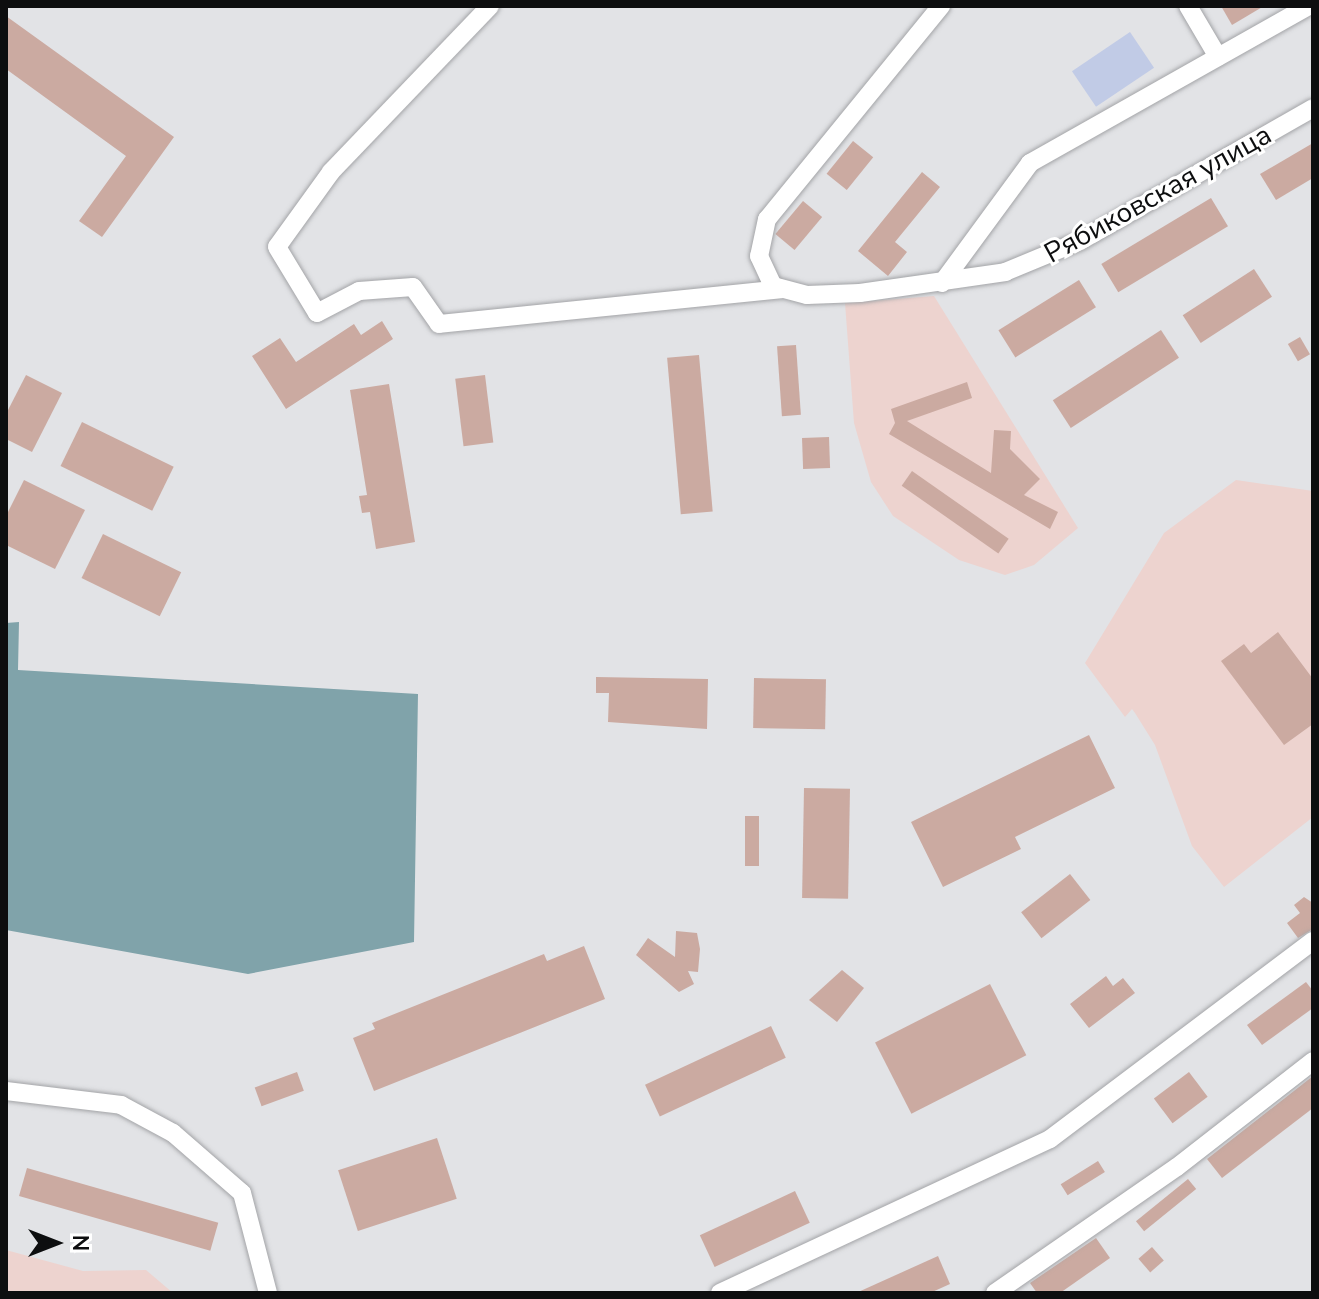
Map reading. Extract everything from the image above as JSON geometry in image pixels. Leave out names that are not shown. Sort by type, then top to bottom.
[{"type":"street","name":"Рябиковская улица","points":[[490,6],[331,172],[277,247],[317,313],[359,291],[413,287],[439,324],[781,289],[860,293],[1005,272],[1080,241],[1313,108]]},
{"type":"street","points":[[781,289],[768,279],[759,256],[767,219],[941,6]]},
{"type":"street","points":[[1188,6],[1218,57]]},
{"type":"street","points":[[942,283],[1030,163],[1309,6]]},
{"type":"street","points":[[721,1293],[1050,1139],[1313,941]]},
{"type":"street","points":[[995,1293],[1177,1167],[1313,1061]]},
{"type":"street","points":[[6,1091],[121,1105],[173,1133],[242,1193],[268,1293]]},
{"type":"shaded area","points":[[1130,32],[1154,68],[1096,107],[1072,71]]},
{"type":"shaded area","points":[[934,296],[1078,528],[1034,565],[1005,575],[959,560],[893,516],[871,482],[854,423],[845,303]]},
{"type":"shaded area","points":[[1236,480],[1313,491],[1313,817],[1224,887],[1192,846],[1155,745],[1132,709],[1125,717],[1085,663],[1164,533]]},
{"type":"shaded area","points":[[19,622],[18,670],[418,694],[414,942],[248,974],[6,930],[6,623]]},
{"type":"shaded area","points":[[6,1250],[83,1271],[146,1270],[173,1293],[6,1293]]},
{"type":"building","points":[[1221,6],[1264,6],[1232,25]]},
{"type":"building","points":[[6,16],[174,137],[102,237],[79,221],[126,156],[6,69]]},
{"type":"building","points":[[853,141],[873,157],[847,190],[827,174]]},
{"type":"building","points":[[1313,143],[1313,178],[1276,200],[1260,174]]},
{"type":"building","points":[[922,172],[940,187],[895,242],[907,252],[888,276],[858,251]]},
{"type":"building","points":[[1211,198],[1228,226],[1118,292],[1101,264]]},
{"type":"building","points":[[803,201],[822,217],[795,250],[775,234]]},
{"type":"building","points":[[1254,269],[1272,297],[1201,343],[1183,315]]},
{"type":"building","points":[[1079,280],[1096,307],[1015,357],[998,330]]},
{"type":"building","points":[[382,321],[393,339],[286,409],[252,356],[280,338],[296,362],[354,324],[361,335]]},
{"type":"building","points":[[1161,330],[1179,358],[1071,428],[1053,400]]},
{"type":"building","points":[[1300,337],[1310,354],[1298,361],[1288,344]]},
{"type":"building","points":[[796,345],[801,415],[782,416],[777,346]]},
{"type":"building","points":[[699,355],[713,511],[681,514],[667,358]]},
{"type":"building","points":[[26,375],[62,393],[32,452],[6,439],[6,414]]},
{"type":"building","points":[[485,375],[493,442],[464,446],[455,379]]},
{"type":"building","points":[[967,382],[972,398],[907,421],[991,473],[994,430],[1011,431],[1010,449],[1040,479],[1024,495],[1058,512],[1050,529],[889,434],[895,423],[891,409]]},
{"type":"building","points":[[389,384],[415,542],[376,549],[370,512],[362,513],[359,496],[367,495],[350,390]]},
{"type":"building","points":[[82,422],[174,467],[152,511],[61,466]]},
{"type":"building","points":[[829,437],[830,468],[803,469],[802,438]]},
{"type":"building","points":[[912,471],[1009,539],[998,553],[902,486]]},
{"type":"building","points":[[24,480],[85,510],[55,569],[6,545],[6,516]]},
{"type":"building","points":[[103,534],[181,572],[160,616],[82,578]]},
{"type":"building","points":[[1278,632],[1313,679],[1313,724],[1284,745],[1221,661],[1244,644],[1251,653]]},
{"type":"building","points":[[596,677],[708,679],[707,729],[608,722],[609,693],[596,693]]},
{"type":"building","points":[[754,678],[826,679],[825,729],[753,728]]},
{"type":"building","points":[[1089,735],[1115,788],[1015,837],[1021,849],[943,887],[911,822]]},
{"type":"building","points":[[804,788],[850,789],[848,899],[802,898]]},
{"type":"building","points":[[745,816],[759,816],[759,866],[745,866]]},
{"type":"building","points":[[1070,874],[1090,900],[1041,938],[1021,912]]},
{"type":"building","points":[[1304,897],[1313,903],[1313,929],[1298,938],[1287,923],[1300,913],[1294,905]]},
{"type":"building","points":[[676,931],[697,933],[700,949],[698,972],[688,971],[694,984],[679,992],[636,955],[648,938],[675,957]]},
{"type":"building","points":[[584,946],[605,999],[374,1091],[353,1038],[375,1029],[372,1023],[544,954],[547,961]]},
{"type":"building","points":[[842,970],[864,988],[837,1022],[809,1000]]},
{"type":"building","points":[[1106,976],[1113,986],[1123,978],[1135,993],[1089,1028],[1070,1004]]},
{"type":"building","points":[[1306,982],[1313,991],[1313,1008],[1262,1045],[1247,1025]]},
{"type":"building","points":[[990,984],[1026,1055],[911,1114],[875,1043]]},
{"type":"building","points":[[771,1026],[786,1058],[660,1116],[645,1085]]},
{"type":"building","points":[[297,1072],[304,1091],[262,1106],[255,1087]]},
{"type":"building","points":[[1189,1072],[1208,1097],[1173,1123],[1154,1098]]},
{"type":"building","points":[[1313,1076],[1313,1108],[1222,1178],[1207,1159]]},
{"type":"building","points":[[437,1138],[457,1199],[358,1231],[338,1170]]},
{"type":"building","points":[[1098,1161],[1105,1172],[1068,1195],[1061,1184]]},
{"type":"building","points":[[27,1168],[218,1223],[210,1251],[19,1196]]},
{"type":"building","points":[[1188,1179],[1196,1189],[1144,1231],[1136,1221]]},
{"type":"building","points":[[795,1191],[810,1223],[715,1267],[700,1235]]},
{"type":"building","points":[[1096,1238],[1110,1258],[1060,1293],[1037,1293],[1030,1283]]},
{"type":"building","points":[[1152,1247],[1164,1261],[1150,1272],[1138,1259]]},
{"type":"building","points":[[938,1256],[950,1284],[930,1293],[856,1293]]}]
